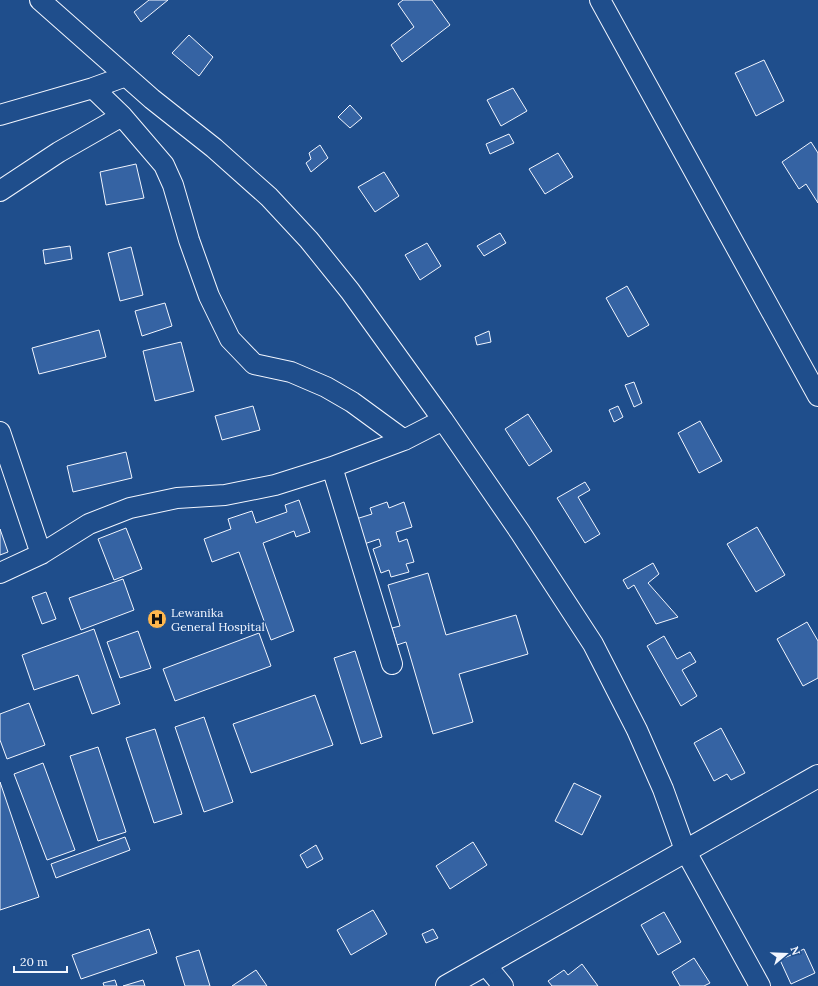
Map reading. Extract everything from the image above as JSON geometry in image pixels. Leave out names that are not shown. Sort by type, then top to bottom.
[{"type":"main road","points":[[447,986],[818,776]]},
{"type":"street","points":[[40,0],[152,99],[214,148],[269,197],[309,240],[350,291],[443,420],[520,532],[593,644],[638,730],[663,789],[685,850],[760,986]]},
{"type":"street","points":[[600,0],[818,396]]},
{"type":"street","points":[[0,115],[92,88],[126,76]]},
{"type":"street","points":[[92,88],[122,116],[164,165],[173,185],[188,240],[209,296],[230,339],[254,364],[291,372],[326,387],[352,402],[404,440]]},
{"type":"street","points":[[0,191],[59,152],[122,116]]},
{"type":"street","points":[[0,573],[41,554],[88,524],[130,508],[177,498],[225,495],[275,485],[404,440],[443,420]]},
{"type":"street","points":[[0,432],[41,554]]},
{"type":"street","points":[[332,466],[392,664]]},
{"type":"street","points":[[485,964],[503,986]]},
{"type":"building","points":[[149,0],[168,0],[141,22],[134,12]]},
{"type":"building","points":[[403,0],[432,0],[450,25],[402,62],[391,45],[414,27],[398,4]]},
{"type":"building","points":[[189,35],[213,57],[199,76],[172,53]]},
{"type":"building","points":[[764,60],[784,101],[756,116],[735,73]]},
{"type":"building","points":[[513,88],[527,111],[501,126],[487,100]]},
{"type":"building","points":[[350,105],[362,118],[350,128],[338,117]]},
{"type":"building","points":[[509,134],[514,143],[490,154],[486,144]]},
{"type":"building","points":[[811,142],[818,153],[818,203],[806,184],[799,189],[782,162]]},
{"type":"building","points":[[320,145],[328,158],[311,172],[306,163],[311,159],[309,153]]},
{"type":"building","points":[[558,153],[573,177],[545,194],[529,169]]},
{"type":"building","points":[[136,164],[144,198],[106,205],[100,172]]},
{"type":"building","points":[[384,172],[399,196],[375,212],[358,187]]},
{"type":"building","points":[[500,233],[506,243],[484,256],[477,246]]},
{"type":"building","points":[[427,243],[441,266],[420,280],[405,255]]},
{"type":"building","points":[[70,246],[72,259],[45,264],[43,250]]},
{"type":"building","points":[[131,247],[143,295],[120,301],[108,253]]},
{"type":"building","points":[[627,286],[649,325],[628,337],[606,298]]},
{"type":"building","points":[[165,303],[172,326],[142,336],[135,311]]},
{"type":"building","points":[[99,330],[106,357],[39,374],[32,348]]},
{"type":"building","points":[[489,331],[491,342],[477,345],[475,337]]},
{"type":"building","points":[[181,342],[194,391],[155,401],[143,351]]},
{"type":"building","points":[[634,382],[642,403],[634,407],[625,385]]},
{"type":"building","points":[[253,406],[260,430],[222,440],[215,416]]},
{"type":"building","points":[[618,406],[623,417],[614,422],[609,410]]},
{"type":"building","points":[[528,414],[552,451],[529,466],[505,429]]},
{"type":"building","points":[[700,421],[722,461],[699,473],[678,433]]},
{"type":"building","points":[[126,452],[132,478],[73,492],[67,466]]},
{"type":"building","points":[[585,482],[590,490],[578,497],[600,534],[585,543],[557,498]]},
{"type":"building","points":[[299,500],[310,532],[296,537],[294,531],[263,543],[294,631],[271,640],[239,552],[212,562],[204,539],[231,529],[228,519],[252,511],[256,523],[287,512],[285,505]]},
{"type":"building","points":[[387,502],[389,508],[404,502],[412,527],[396,532],[399,542],[407,539],[414,562],[406,564],[409,572],[391,577],[389,570],[381,573],[373,549],[381,546],[379,539],[364,544],[356,519],[372,514],[370,508]]},
{"type":"building","points":[[757,527],[785,575],[756,592],[727,544]]},
{"type":"building","points":[[126,528],[142,569],[114,580],[98,539]]},
{"type":"building","points":[[0,529],[8,552],[0,555]]},
{"type":"building","points":[[653,563],[659,574],[648,583],[678,617],[656,624],[634,585],[628,589],[623,580]]},
{"type":"building","points":[[428,573],[446,635],[516,615],[528,654],[459,674],[473,722],[433,734],[406,642],[397,645],[392,628],[400,626],[388,585]]},
{"type":"building","points":[[123,579],[134,610],[81,630],[69,598]]},
{"type":"building","points":[[46,592],[56,619],[42,624],[32,597]]},
{"type":"building","points":[[807,622],[818,641],[818,678],[803,686],[777,639]]},
{"type":"building","points":[[94,629],[120,704],[92,714],[78,675],[34,690],[22,655]]},
{"type":"building","points":[[138,631],[151,668],[120,678],[107,642]]},
{"type":"building","points":[[259,633],[271,666],[175,701],[163,669]]},
{"type":"building","points":[[664,636],[677,659],[690,652],[696,662],[682,670],[697,696],[681,706],[647,646]]},
{"type":"building","points":[[355,651],[382,737],[361,744],[334,658]]},
{"type":"building","points":[[315,695],[333,745],[251,773],[233,724]]},
{"type":"building","points":[[29,703],[45,745],[7,759],[0,740],[0,714]]},
{"type":"building","points":[[204,717],[233,802],[204,812],[175,727]]},
{"type":"building","points":[[721,728],[745,773],[731,780],[727,774],[714,781],[694,743]]},
{"type":"building","points":[[155,729],[182,814],[154,823],[126,738]]},
{"type":"building","points":[[98,747],[126,832],[98,841],[70,756]]},
{"type":"building","points":[[43,763],[75,850],[47,860],[14,774]]},
{"type":"building","points":[[0,782],[39,897],[0,910]]},
{"type":"building","points":[[574,783],[601,796],[582,835],[555,821]]},
{"type":"building","points":[[125,837],[130,850],[56,878],[51,864]]},
{"type":"building","points":[[473,842],[487,865],[450,889],[436,866]]},
{"type":"building","points":[[316,845],[323,859],[307,868],[300,855]]},
{"type":"building","points":[[373,910],[387,934],[351,955],[337,930]]},
{"type":"building","points":[[664,912],[681,942],[658,955],[641,925]]},
{"type":"building","points":[[149,929],[157,953],[81,979],[72,955]]},
{"type":"building","points":[[433,929],[438,938],[426,943],[422,934]]},
{"type":"building","points":[[804,949],[815,973],[791,984],[780,960]]},
{"type":"building","points":[[199,950],[210,986],[185,986],[176,957]]},
{"type":"building","points":[[694,958],[710,983],[704,986],[680,986],[672,972]]},
{"type":"building","points":[[582,964],[598,986],[552,986],[548,981],[564,970],[568,975]]},
{"type":"building","points":[[256,970],[267,986],[232,986]]},
{"type":"building","points":[[115,980],[117,986],[104,986],[103,983]]},
{"type":"building","points":[[143,980],[145,986],[123,986]]},
{"type":"place","name":"Lewanika General Hospital","points":[[157,619]]}]
